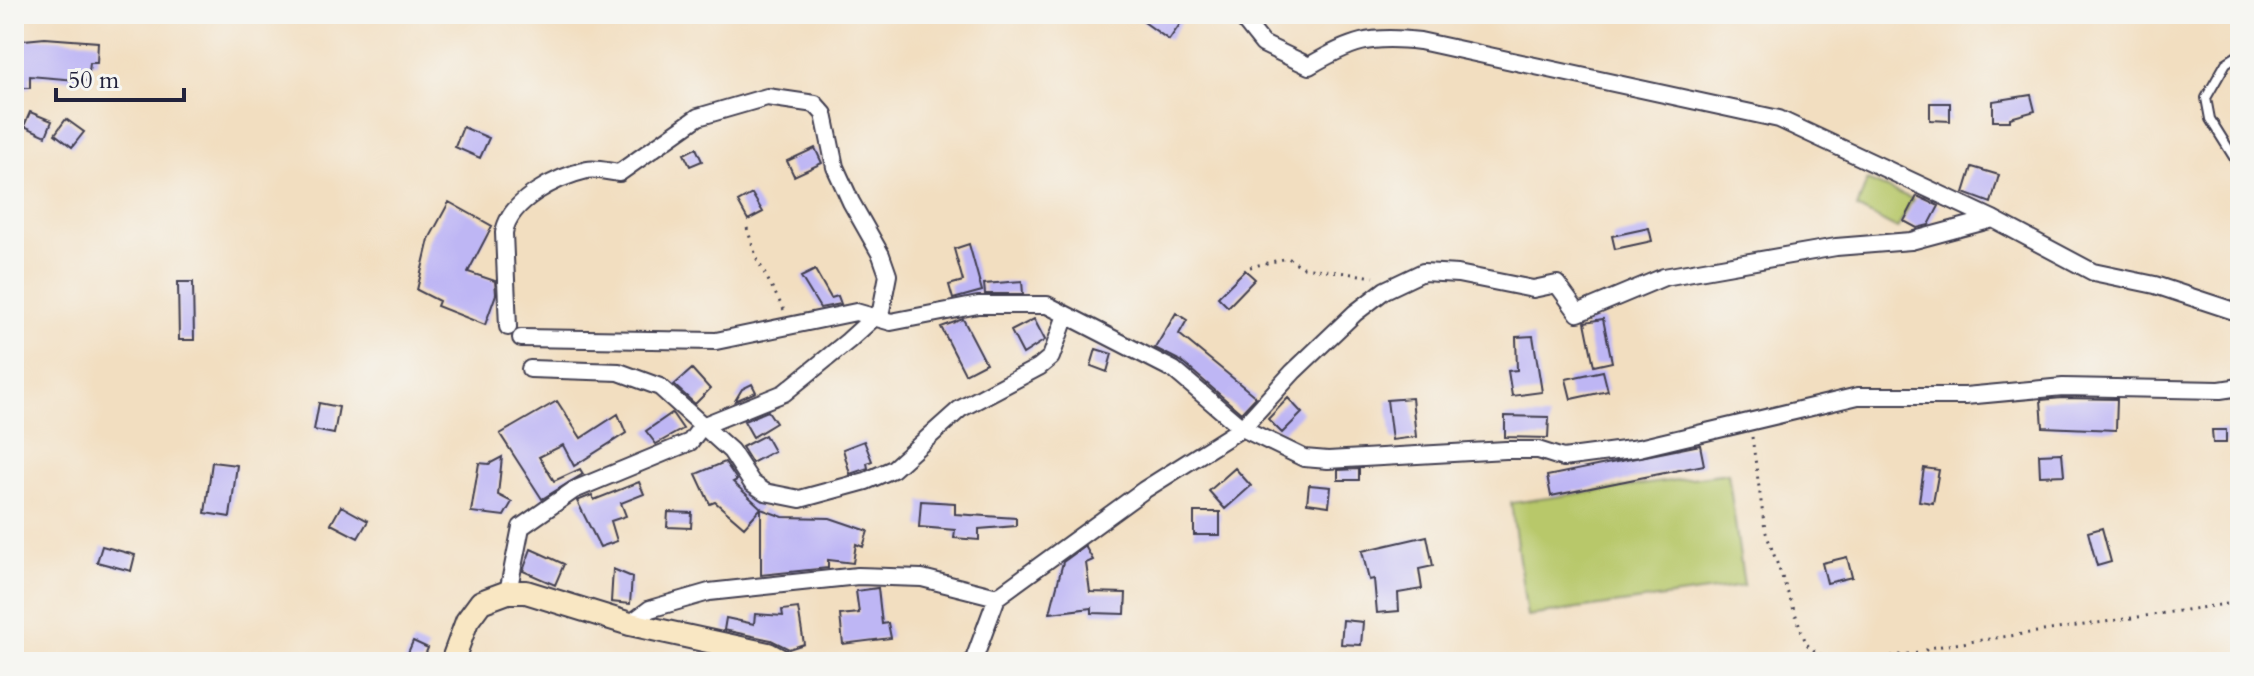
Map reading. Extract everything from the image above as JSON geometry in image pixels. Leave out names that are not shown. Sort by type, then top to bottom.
[{"type":"main road","points":[[452,662],[467,621],[481,602],[508,592],[526,592],[630,624],[768,654],[783,662]]},
{"type":"street","points":[[1239,14],[1263,44],[1309,66],[1347,44],[1387,37],[1420,41],[1779,119],[1993,219],[2093,272],[2155,285],[2240,313]]},
{"type":"street","points":[[508,327],[504,233],[506,220],[521,202],[570,175],[591,169],[619,173],[698,117],[767,97],[815,104],[824,114],[835,167],[888,275],[887,294],[881,311],[784,393],[702,426],[690,442],[574,490],[521,527],[508,592]]},
{"type":"street","points":[[973,662],[997,597],[1144,490],[1242,428],[1293,372],[1355,313],[1385,290],[1423,272],[1458,274],[1533,289],[1557,284],[1578,313],[1664,277],[1836,247],[1911,241],[1993,219]]},
{"type":"street","points":[[521,338],[716,341],[856,312],[891,322],[978,305],[1047,305],[1174,370],[1242,428],[1304,458],[1328,460],[1506,450],[1538,450],[1563,458],[1639,448],[1858,396],[1965,396],[2063,387],[2137,385],[2220,390],[2240,387]]},
{"type":"street","points":[[530,369],[619,372],[638,377],[681,403],[731,451],[752,483],[765,492],[800,499],[866,481],[893,469],[960,409],[1039,367],[1051,357],[1066,315]]},
{"type":"street","points":[[630,624],[650,609],[709,592],[858,576],[922,578],[997,597]]},
{"type":"lane","points":[[2240,54],[2226,63],[2206,98],[2210,119],[2240,167]]},
{"type":"path","points":[[747,228],[757,259],[791,324]]},
{"type":"path","points":[[1250,267],[1288,258],[1303,267],[1406,282]]},
{"type":"path","points":[[1751,422],[1765,530],[1806,643],[1813,652],[1833,661],[1920,653]]},
{"type":"path","points":[[1914,662],[1928,648],[2240,602]]},
{"type":"green space","points":[[1867,180],[1913,199],[1897,229],[1857,208]]},
{"type":"green space","points":[[1728,473],[1744,586],[1527,616],[1511,503]]},
{"type":"building","points":[[1133,14],[1187,14],[1169,40]]},
{"type":"building","points":[[45,38],[98,42],[97,63],[90,63],[88,81],[30,76],[30,88],[14,88],[14,41]]},
{"type":"building","points":[[2031,95],[2035,111],[2010,118],[2010,121],[1993,121],[1993,101]]},
{"type":"building","points":[[1930,103],[1950,103],[1950,121],[1930,120]]},
{"type":"building","points":[[30,112],[52,121],[46,136],[24,126]]},
{"type":"building","points":[[66,119],[84,132],[72,147],[55,134]]},
{"type":"building","points":[[463,127],[489,138],[480,158],[455,147]]},
{"type":"building","points":[[696,148],[702,161],[690,166],[684,154]]},
{"type":"building","points":[[815,148],[822,163],[794,176],[787,161]]},
{"type":"building","points":[[1972,167],[1999,175],[1991,203],[1964,193]]},
{"type":"building","points":[[752,194],[763,212],[748,220],[738,202]]},
{"type":"building","points":[[1917,196],[1939,206],[1929,225],[1917,228],[1904,221]]},
{"type":"building","points":[[449,202],[492,226],[468,272],[495,281],[496,294],[485,325],[437,306],[439,301],[417,290],[429,239]]},
{"type":"building","points":[[1649,228],[1652,241],[1615,249],[1612,236]]},
{"type":"building","points":[[969,244],[982,291],[953,299],[949,285],[963,281],[954,249]]},
{"type":"building","points":[[815,270],[831,298],[838,296],[841,304],[820,308],[801,277]]},
{"type":"building","points":[[1245,270],[1255,279],[1228,307],[1218,297]]},
{"type":"building","points":[[1022,281],[1023,294],[985,294],[984,284]]},
{"type":"building","points":[[178,282],[193,282],[194,340],[179,340]]},
{"type":"building","points":[[1176,313],[1187,320],[1179,334],[1256,397],[1241,413],[1181,361],[1155,348]]},
{"type":"building","points":[[963,319],[986,363],[965,374],[941,327]]},
{"type":"building","points":[[1034,319],[1045,340],[1023,354],[1011,331]]},
{"type":"building","points":[[1603,319],[1612,362],[1594,366],[1585,322]]},
{"type":"building","points":[[1533,336],[1542,392],[1512,396],[1508,371],[1517,370],[1516,337]]},
{"type":"building","points":[[1096,349],[1112,354],[1107,372],[1091,366]]},
{"type":"building","points":[[692,369],[710,389],[695,404],[674,385]]},
{"type":"building","points":[[1603,371],[1608,391],[1571,399],[1566,379]]},
{"type":"building","points":[[752,384],[756,392],[735,401],[742,389]]},
{"type":"building","points":[[1288,398],[1302,413],[1282,433],[1268,419]]},
{"type":"building","points":[[1412,398],[1416,437],[1392,440],[1387,400]]},
{"type":"building","points":[[2117,399],[2116,430],[2043,427],[2041,400]]},
{"type":"building","points":[[557,401],[581,438],[618,414],[626,433],[574,466],[563,445],[539,457],[554,481],[580,469],[583,474],[542,499],[500,434]]},
{"type":"building","points":[[319,403],[339,407],[334,434],[314,430]]},
{"type":"building","points":[[768,411],[776,423],[753,437],[744,421]]},
{"type":"building","points":[[672,413],[683,429],[656,444],[646,431]]},
{"type":"building","points":[[1505,416],[1549,417],[1548,438],[1505,437]]},
{"type":"building","points":[[2212,430],[2226,430],[2226,443],[2213,443]]},
{"type":"building","points":[[765,435],[774,451],[752,463],[742,447]]},
{"type":"building","points":[[864,441],[872,461],[867,463],[868,468],[850,474],[843,449]]},
{"type":"building","points":[[1700,445],[1704,465],[1551,496],[1547,476]]},
{"type":"building","points":[[2062,453],[2064,475],[2040,476],[2039,454]]},
{"type":"building","points":[[502,457],[498,495],[512,502],[504,516],[471,512],[479,463],[489,464]]},
{"type":"building","points":[[212,462],[237,465],[230,517],[205,513]]},
{"type":"building","points":[[725,462],[737,480],[733,482],[761,508],[744,527],[715,502],[710,504],[696,474]]},
{"type":"building","points":[[1235,468],[1251,486],[1225,509],[1209,491]]},
{"type":"building","points":[[1924,468],[1939,470],[1933,503],[1919,501]]},
{"type":"building","points":[[1359,469],[1359,480],[1338,480],[1338,470]]},
{"type":"building","points":[[639,482],[644,494],[621,503],[626,516],[611,521],[617,541],[600,547],[577,501],[592,495],[594,500]]},
{"type":"building","points":[[1309,485],[1331,487],[1329,506],[1307,503]]},
{"type":"building","points":[[921,501],[955,503],[955,514],[1016,518],[1016,526],[979,529],[979,540],[954,538],[955,530],[919,527]]},
{"type":"building","points":[[341,506],[368,521],[358,538],[331,524]]},
{"type":"building","points":[[761,509],[783,517],[830,518],[868,531],[863,547],[856,544],[853,563],[828,560],[828,568],[761,575]]},
{"type":"building","points":[[668,512],[692,513],[691,528],[667,527]]},
{"type":"building","points":[[1194,512],[1220,512],[1220,535],[1194,535]]},
{"type":"building","points":[[2102,528],[2111,562],[2097,566],[2088,532]]},
{"type":"building","points":[[1427,536],[1433,566],[1419,569],[1422,589],[1398,593],[1399,611],[1377,613],[1374,579],[1369,580],[1362,551]]},
{"type":"building","points":[[102,546],[135,555],[131,571],[97,562]]},
{"type":"building","points":[[1085,546],[1093,560],[1086,563],[1090,592],[1126,593],[1125,614],[1092,613],[1092,608],[1050,613],[1063,562]]},
{"type":"building","points":[[531,549],[564,564],[555,585],[523,571]]},
{"type":"building","points":[[1847,557],[1852,577],[1827,583],[1822,563]]},
{"type":"building","points":[[613,569],[632,577],[630,604],[611,602]]},
{"type":"building","points":[[878,588],[882,624],[888,623],[891,638],[843,644],[840,615],[859,613],[856,591]]},
{"type":"building","points":[[798,608],[804,644],[789,649],[771,640],[724,630],[726,618],[754,624],[755,614],[783,616],[782,610]]},
{"type":"building","points":[[1343,620],[1363,622],[1361,645],[1341,644]]},
{"type":"building","points":[[413,641],[428,648],[422,662],[404,662]]}]
